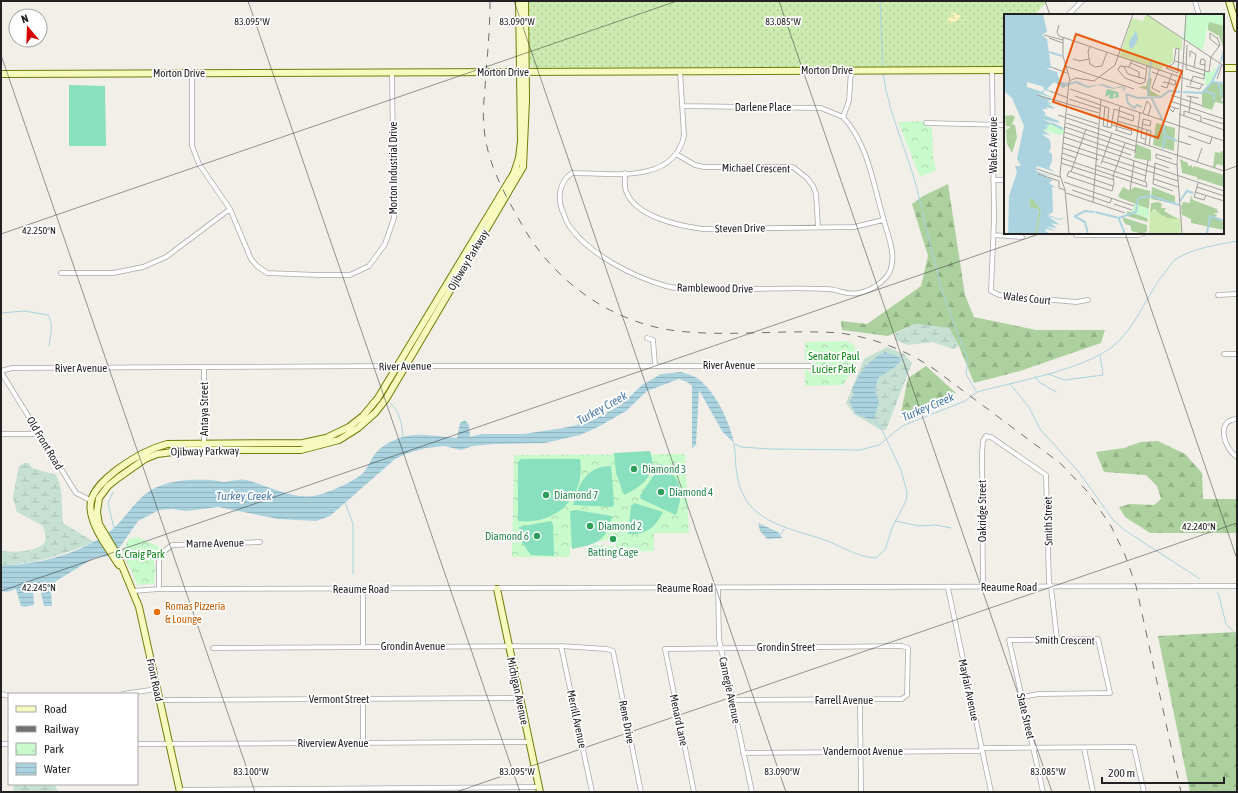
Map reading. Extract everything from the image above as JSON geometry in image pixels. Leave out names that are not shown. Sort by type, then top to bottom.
[{"type":"main road","name":"Ojibway Parkway","points":[[98,504],[108,486],[145,459],[168,452],[301,450],[339,440],[358,428],[375,413],[386,399],[519,177],[523,167],[525,157],[523,72],[519,1]]},
{"type":"main road","name":"Ojibway Parkway","points":[[91,501],[100,484],[138,456],[154,447],[167,444],[303,443],[326,438],[349,427],[363,416],[378,398],[398,366],[514,173],[519,158],[521,141],[525,1]]},
{"type":"main road","points":[[1229,1],[1237,28]]},
{"type":"main road","points":[[1224,68],[1237,68]]},
{"type":"main road","name":"Morton Drive","points":[[1,74],[1004,70]]},
{"type":"main road","points":[[91,501],[91,517],[100,532]]},
{"type":"main road","points":[[98,504],[100,532]]},
{"type":"main road","name":"Front Road","points":[[100,532],[124,571],[133,591],[143,624],[180,791]]},
{"type":"main road","name":"Michigan Avenue","points":[[497,589],[539,790]]},
{"type":"street","points":[[1069,14],[1082,1]]},
{"type":"street","points":[[1195,1],[1199,14]]},
{"type":"street","points":[[843,117],[849,101],[851,70]]},
{"type":"street","name":"Wales Avenue","points":[[992,70],[994,219]]},
{"type":"street","name":"Ramblewood Drive","points":[[680,71],[684,136],[682,146],[665,166],[650,172],[572,173],[562,182],[561,206],[569,226],[595,252],[638,276],[668,287],[729,290],[829,289],[851,294],[869,290],[880,283],[889,273],[892,253],[864,151],[853,129],[843,117]]},
{"type":"street","name":"Morton Industrial Drive","points":[[192,73],[192,146],[199,164],[230,209],[251,259],[257,266],[268,273],[350,275],[369,266],[385,244],[394,218],[392,72]]},
{"type":"street","name":"Darlene Place","points":[[682,106],[822,108],[843,117]]},
{"type":"street","points":[[926,124],[1004,125]]},
{"type":"street","name":"Michael Crescent","points":[[676,154],[695,165],[704,167],[793,167],[807,178],[813,186],[816,194],[818,228]]},
{"type":"street","name":"Steven Drive","points":[[625,173],[626,190],[630,198],[652,215],[670,223],[703,229],[818,228],[854,227],[883,220]]},
{"type":"street","points":[[993,180],[1004,180]]},
{"type":"street","points":[[61,273],[113,273],[143,267],[166,257],[230,209]]},
{"type":"street","name":"Wales Court","points":[[994,219],[992,235],[991,291],[999,295],[1076,302],[1088,300]]},
{"type":"street","points":[[1076,234],[1141,234]]},
{"type":"street","points":[[992,235],[1022,237]]},
{"type":"street","points":[[1218,295],[1237,294]]},
{"type":"street","points":[[647,338],[653,340],[655,365]]},
{"type":"street","points":[[1224,354],[1237,354]]},
{"type":"street","name":"River Avenue","points":[[1,371],[12,368],[655,365],[810,366]]},
{"type":"street","name":"Antaya Street","points":[[204,367],[204,451]]},
{"type":"street","name":"Old Front Road","points":[[1,371],[76,493],[98,504]]},
{"type":"street","points":[[1237,419],[1230,420],[1225,424],[1223,431],[1230,450],[1237,457]]},
{"type":"street","points":[[1,434],[40,434]]},
{"type":"street","name":"Oakridge Street","points":[[982,587],[982,453],[983,441],[986,436]]},
{"type":"street","name":"Smith Street","points":[[986,436],[1046,475],[1049,582],[1051,587],[1057,639]]},
{"type":"street","name":"Marne Avenue","points":[[159,589],[159,562],[161,554],[172,545],[260,542]]},
{"type":"street","name":"Reaume Road","points":[[133,591],[159,589],[1237,586]]},
{"type":"street","name":"Carnegie Avenue","points":[[718,588],[718,639],[752,792]]},
{"type":"street","name":"Mayfair Avenue","points":[[948,588],[991,792]]},
{"type":"street","points":[[363,589],[363,647]]},
{"type":"street","name":"Smith Crescent","points":[[1009,640],[1098,639],[1110,693],[1039,694],[1022,697]]},
{"type":"street","name":"State Street","points":[[1009,640],[1043,792]]},
{"type":"street","name":"Grondin Avenue","points":[[213,648],[561,646],[600,648],[613,651]]},
{"type":"street","name":"Merrill Avenue","points":[[561,646],[592,792]]},
{"type":"street","name":"Grondin Street","points":[[665,649],[720,647],[902,646],[908,648]]},
{"type":"street","name":"Farrell Avenue","points":[[732,700],[902,699],[907,695],[908,648]]},
{"type":"street","name":"Menard Lane","points":[[665,649],[694,792]]},
{"type":"street","name":"Rene Drive","points":[[613,651],[641,792]]},
{"type":"street","points":[[129,693],[157,689]]},
{"type":"street","name":"Vermont Street","points":[[159,700],[519,698]]},
{"type":"street","points":[[363,699],[363,743]]},
{"type":"street","points":[[860,700],[861,792]]},
{"type":"street","name":"Riverview Avenue","points":[[138,744],[529,742]]},
{"type":"street","name":"Vandernoot Avenue","points":[[743,753],[1134,747],[1144,792]]},
{"type":"street","points":[[1084,748],[1093,792]]},
{"type":"street","points":[[180,791],[539,790]]},
{"type":"green space","points":[[528,1],[1048,1],[1035,14],[1004,14],[1004,67],[534,68],[528,62]]},
{"type":"green space","points":[[69,85],[105,86],[106,146],[69,146]]},
{"type":"green space","points":[[925,121],[926,127],[932,127],[933,156],[936,170],[920,177],[898,122]]},
{"type":"green space","points":[[948,184],[965,295],[974,317],[1036,330],[1105,330],[1101,343],[1020,371],[974,383],[959,346],[949,328],[915,324],[888,336],[842,330],[841,321],[867,324],[921,286],[928,256],[912,204],[923,196]]},
{"type":"green space","points":[[915,324],[949,328],[959,346],[953,349],[933,342],[908,345],[895,340],[895,334]]},
{"type":"green space","name":"Senator Paul Lucier Park","points":[[847,341],[855,346],[855,366],[843,385],[805,386],[805,368],[809,372],[813,372],[813,358],[809,357],[808,360],[805,361],[805,342]]},
{"type":"green space","points":[[887,347],[904,354],[912,363],[886,430],[881,430],[854,414],[846,403],[864,359]]},
{"type":"green space","points":[[926,366],[956,393],[949,400],[900,417],[908,378]]},
{"type":"green space","points":[[1158,441],[1185,454],[1202,473],[1203,499],[1237,499],[1237,533],[1150,533],[1125,517],[1119,507],[1130,504],[1154,505],[1161,499],[1157,486],[1146,475],[1104,472],[1096,452],[1124,448],[1141,442]]},
{"type":"green space","name":"Diamond 3","points":[[650,451],[652,466],[650,473],[643,483],[624,495],[616,473],[614,453]]},
{"type":"green space","points":[[685,454],[689,533],[654,533],[654,551],[616,552],[616,538],[570,547],[570,557],[512,557],[514,455]]},
{"type":"green space","name":"Diamond 7","points":[[521,459],[580,459],[581,473],[578,486],[573,497],[565,506],[544,518],[532,521],[518,521],[518,462]]},
{"type":"green space","points":[[29,463],[32,468],[56,475],[59,481],[61,493],[63,523],[94,542],[60,555],[37,561],[13,565],[1,565],[1,551],[18,552],[33,549],[44,544],[46,537],[43,526],[17,512],[13,497],[19,466]]},
{"type":"green space","name":"Diamond 4","points":[[661,464],[673,475],[679,486],[680,499],[676,515],[641,499],[640,496]]},
{"type":"green space","points":[[611,466],[614,502],[613,507],[573,505],[581,483],[585,478],[596,469]]},
{"type":"green space","points":[[634,503],[663,512],[657,522],[645,532],[628,534],[631,506]]},
{"type":"green space","name":"Diamond 2","points":[[576,510],[612,516],[610,525],[603,537],[594,543],[572,549],[570,511]]},
{"type":"green space","name":"Diamond 6","points":[[551,521],[553,524],[554,556],[531,555],[521,541],[519,527]]},
{"type":"green space","name":"G. Craig Park","points":[[137,537],[160,547],[154,557],[154,565],[156,567],[154,584],[138,585],[122,552],[129,539]]},
{"type":"green space","points":[[593,545],[614,546],[614,556],[593,556]]},
{"type":"green space","points":[[1237,632],[1237,792],[1190,792],[1158,636]]},
{"type":"green space","points":[[13,785],[55,785],[58,792],[14,792]]},
{"type":"sand","points":[[951,12],[961,16],[955,22],[952,21],[951,24],[947,19],[955,16],[953,14],[950,15]]},
{"type":"water","points":[[885,352],[899,357],[901,360],[895,367],[878,378],[875,391],[879,401],[874,419],[871,420],[856,414],[849,401],[854,395],[852,389],[861,372],[869,363]]},
{"type":"water","name":"Turkey Creek","points":[[681,372],[699,379],[713,394],[726,418],[734,443],[722,431],[699,390],[696,445],[692,448],[692,386],[679,379],[647,391],[626,411],[598,427],[580,435],[545,443],[494,444],[473,446],[461,450],[444,446],[426,448],[408,453],[395,459],[330,516],[316,521],[278,519],[218,507],[186,511],[172,509],[159,510],[138,521],[120,547],[110,556],[94,558],[56,581],[51,591],[52,606],[44,606],[41,593],[36,586],[33,589],[34,605],[25,607],[21,606],[16,589],[7,592],[1,591],[1,565],[30,563],[76,551],[103,537],[119,523],[144,495],[163,485],[176,481],[190,480],[212,480],[222,482],[243,480],[254,482],[287,494],[304,496],[318,495],[346,484],[358,477],[366,470],[373,456],[381,448],[399,438],[424,435],[457,438],[460,423],[465,420],[469,425],[470,437],[481,434],[523,434],[563,428],[589,422],[621,405],[642,385],[661,374]]},
{"type":"water","points":[[758,523],[778,532],[782,538],[767,539],[760,531]]},
{"type":"waterway","points":[[880,1],[883,68]]},
{"type":"waterway","points":[[883,73],[890,107],[913,173],[921,207]]},
{"type":"waterway","points":[[922,211],[942,291],[968,361],[966,374],[976,391]]},
{"type":"waterway","name":"Turkey Creek","points":[[735,444],[741,447],[770,449],[860,450],[879,445],[902,426],[965,401],[977,392],[1066,369],[1099,355],[1121,339],[1135,320],[1159,280],[1176,259],[1190,252],[1237,241]]},
{"type":"waterway","points":[[1,313],[24,311],[48,315],[51,322],[49,346]]},
{"type":"waterway","name":"Turkey Creek","points":[[1048,374],[1065,380],[1103,375],[1100,355]]},
{"type":"waterway","points":[[1035,376],[1039,382],[1056,392]]},
{"type":"waterway","points":[[1010,384],[1029,407],[1040,429],[1078,471],[1114,521],[1126,531],[1200,579]]},
{"type":"waterway","points":[[390,403],[398,414],[403,437]]},
{"type":"waterway","points":[[734,444],[736,471],[741,490],[748,503],[757,512],[768,520],[781,526],[829,541],[861,555],[876,558],[885,550],[892,528],[906,501],[907,492],[901,470],[883,432],[874,419]]},
{"type":"waterway","points":[[113,492],[108,503],[114,528]]},
{"type":"waterway","points":[[345,502],[353,524],[353,574]]},
{"type":"waterway","points":[[895,521],[919,526],[936,525],[951,528]]},
{"type":"waterway","points":[[780,535],[784,529]]},
{"type":"waterway","points":[[1217,592],[1226,624],[1237,635]]},
{"type":"railway","points":[[490,1],[489,37],[483,108],[486,141],[497,177],[508,200],[534,244],[549,263],[586,295],[607,308],[629,319],[653,326],[697,333],[840,333],[865,338],[889,346],[912,356],[934,369],[1060,463],[1087,491],[1111,526],[1125,555],[1136,586],[1181,792]]},
{"type":"place","name":"Diamond 3","points":[[634,469]]},
{"type":"place","name":"Diamond 4","points":[[661,492]]},
{"type":"place","name":"Diamond 7","points":[[546,495]]},
{"type":"place","name":"Diamond 2","points":[[590,526]]},
{"type":"place","name":"Diamond 6","points":[[537,536]]},
{"type":"place","name":"Batting Cage","points":[[613,539]]},
{"type":"place","name":"Romas Pizzeria & Lounge","points":[[157,612]]}]
